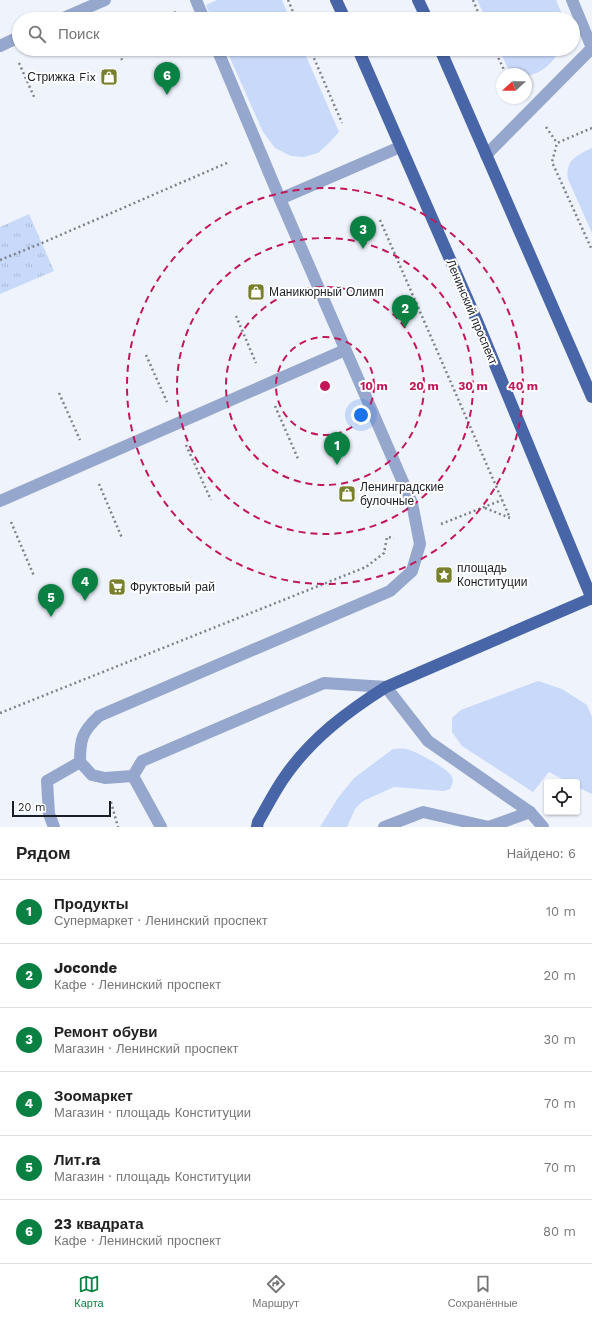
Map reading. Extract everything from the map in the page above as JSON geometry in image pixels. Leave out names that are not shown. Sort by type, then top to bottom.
[{"type":"main road","points":[[336,0],[342,12]]},
{"type":"main road","points":[[418,0],[424,12]]},
{"type":"main road","name":"Ленинский проспект","points":[[361,56],[480,329],[592,598]]},
{"type":"main road","points":[[443,56],[592,397]]},
{"type":"main road","points":[[257,827],[258,822],[286,775],[313,741],[356,706],[386,687],[592,598]]},
{"type":"street","points":[[77,12],[105,0]]},
{"type":"street","points":[[196,0],[201,12]]},
{"type":"street","points":[[572,0],[577,12]]},
{"type":"street","points":[[486,156],[592,48],[580,19]]},
{"type":"street","points":[[133,776],[105,778],[92,775],[80,762],[80,744],[88,727],[99,716],[390,591],[412,571],[420,544],[412,503],[280,199],[220,56]]},
{"type":"street","points":[[280,199],[400,147]]},
{"type":"street","points":[[1,500],[345,350]]},
{"type":"street","points":[[133,776],[142,761],[324,683],[386,687],[428,741],[530,812],[543,827]]},
{"type":"street","points":[[54,827],[49,814],[47,780],[80,762]]},
{"type":"street","points":[[133,776],[161,827]]},
{"type":"street","points":[[384,827],[423,812],[489,827],[530,812]]},
{"type":"path","points":[[288,0],[293,12]]},
{"type":"path","points":[[473,0],[478,12]]},
{"type":"path","points":[[16,56],[34,99]]},
{"type":"path","points":[[121,56],[122,60]]},
{"type":"path","points":[[313,56],[342,123]]},
{"type":"path","points":[[497,56],[503,68]]},
{"type":"path","points":[[592,128],[557,143],[552,162],[592,250]]},
{"type":"path","points":[[0,260],[229,162]]},
{"type":"path","points":[[380,220],[510,518],[484,508]]},
{"type":"path","points":[[236,316],[300,461]]},
{"type":"path","points":[[146,355],[211,500]]},
{"type":"path","points":[[59,393],[122,538]]},
{"type":"path","points":[[1,500],[34,576]]},
{"type":"path","points":[[0,713],[366,567],[384,553],[387,538],[401,538],[418,533],[502,500]]},
{"type":"green space","points":[[217,0],[282,0],[287,12],[209,12],[206,5]]},
{"type":"green space","points":[[477,0],[556,0],[561,12],[483,12]]},
{"type":"green space","points":[[229,56],[306,56],[339,132],[318,153],[304,157],[291,156],[275,148],[263,132]]},
{"type":"green space","points":[[502,56],[556,56],[546,67],[532,75],[532,68],[508,68]]},
{"type":"green space","points":[[592,148],[592,233],[568,179],[568,167],[573,159]]},
{"type":"green space","points":[[29,214],[54,271],[0,294],[0,227]]},
{"type":"green space","points":[[538,681],[562,689],[587,705],[592,717],[592,794],[580,788],[580,779],[562,779],[549,772],[533,792],[462,746],[452,732],[452,718],[461,710]]},
{"type":"green space","points":[[393,749],[410,750],[431,760],[445,769],[453,778],[450,789],[444,791],[394,787],[363,801],[355,809],[347,827],[320,827],[338,798],[354,778]]},
{"type":"place","name":"Стрижка Fix","points":[[109,77]]},
{"type":"place","name":"23 квадрата","points":[[167,95]]},
{"type":"place","name":"Ремонт обуви","points":[[363,249]]},
{"type":"place","name":"Маникюрный Олимп","points":[[256,292]]},
{"type":"place","name":"Joconde","points":[[405,328]]},
{"type":"place","name":"Продукты","points":[[337,465]]},
{"type":"place","name":"Ленинградские булочные","points":[[347,494]]},
{"type":"place","name":"площадь Конституции","points":[[444,575]]},
{"type":"place","name":"Фруктовый рай","points":[[117,587]]},
{"type":"place","name":"Зоомаркет","points":[[85,601]]},
{"type":"place","name":"Лит.ra","points":[[51,617]]}]
